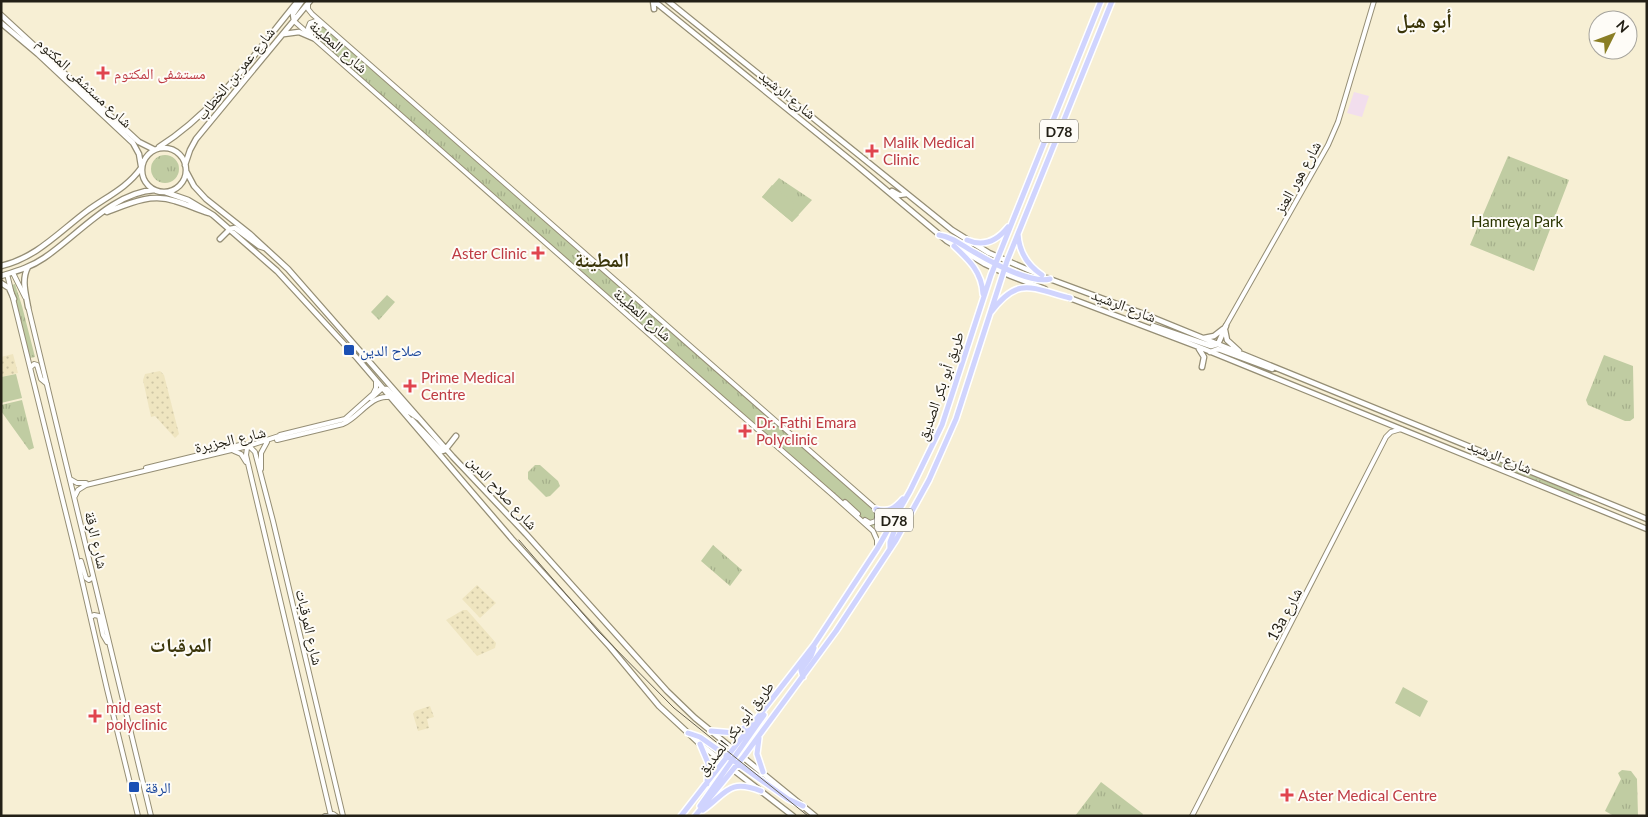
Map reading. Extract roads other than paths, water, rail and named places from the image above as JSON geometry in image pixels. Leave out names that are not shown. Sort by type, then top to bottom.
[{"type":"main road","name":"شارع عمر بن الخطاب","points":[[156,148],[189,127],[212,105],[298,1]]},
{"type":"main road","points":[[294,21],[293,14],[302,1]]},
{"type":"main road","points":[[653,1],[654,9]]},
{"type":"main road","name":"شارع الرشيد","points":[[653,1],[954,246],[995,263]]},
{"type":"main road","name":"شارع الرشيد","points":[[668,1],[906,194],[995,263]]},
{"type":"main road","name":"طريق أبو بكر الصديق","points":[[681,816],[725,760],[736,750],[758,718],[814,646],[876,549],[910,491],[942,425],[995,263],[1101,1]]},
{"type":"main road","points":[[1108,1],[1109,9]]},
{"type":"main road","name":"طريق أبو بكر الصديق","points":[[731,768],[738,764],[836,631],[916,506],[949,436],[1005,267],[1112,1]]},
{"type":"main road","name":"شارع عمر بن الخطاب","points":[[186,165],[190,150],[196,139],[309,2]]},
{"type":"main road","name":"شارع مستشفى المكتوم","points":[[1,14],[134,138],[143,145],[156,148]]},
{"type":"main road","name":"شارع مستشفى المكتوم","points":[[1,22],[128,139],[138,153],[141,167]]},
{"type":"main road","points":[[282,35],[290,32],[299,32],[313,38]]},
{"type":"main road","points":[[1,276],[29,267],[53,252],[99,216],[129,196],[155,190],[165,192],[179,186],[185,176],[186,165],[178,153],[172,149],[156,148],[146,155],[141,167],[124,187],[87,211],[47,244],[23,260],[2,266]]},
{"type":"main road","points":[[854,163],[896,193],[906,194]]},
{"type":"main road","points":[[141,167],[146,184],[155,190]]},
{"type":"main road","name":"شارع صلاح الدين","points":[[186,171],[193,184],[206,199],[266,248],[288,269],[446,449],[674,698],[711,731],[744,756],[815,816]]},
{"type":"main road","name":"شارع صلاح الدين","points":[[165,192],[188,200],[213,215],[290,284],[512,539],[610,647],[648,693],[700,744],[725,760],[731,768],[793,816]]},
{"type":"main road","points":[[99,216],[134,201],[153,198],[177,201],[213,215]]},
{"type":"main road","points":[[967,240],[978,243],[996,239],[1014,218]]},
{"type":"main road","points":[[220,239],[230,229],[237,229],[259,246],[266,248]]},
{"type":"main road","points":[[1018,233],[1022,254],[1030,266],[1042,275]]},
{"type":"main road","points":[[940,235],[955,240],[995,263],[1037,280],[1050,279]]},
{"type":"main road","points":[[954,246],[976,268],[982,285],[983,297]]},
{"type":"main road","points":[[9,264],[10,273]]},
{"type":"main road","points":[[2,266],[10,273]]},
{"type":"main road","points":[[28,307],[24,278],[29,267]]},
{"type":"main road","name":"شارع الرشيد","points":[[1005,267],[1042,275],[1127,308],[1647,518]]},
{"type":"main road","name":"شارع الرشيد","points":[[1005,267],[1070,298],[1133,321],[1647,529]]},
{"type":"main road","points":[[1,283],[9,288],[14,299]]},
{"type":"main road","points":[[988,316],[1004,296],[1018,288],[1029,288],[1070,298]]},
{"type":"main road","points":[[1133,321],[1208,346],[1215,345],[1226,326]]},
{"type":"main road","points":[[1200,338],[1214,336],[1226,326]]},
{"type":"main road","points":[[1226,326],[1227,340],[1244,355]]},
{"type":"main road","points":[[1182,341],[1202,352],[1204,360],[1202,367]]},
{"type":"main road","points":[[1210,352],[1218,350],[1261,366],[1281,370]]},
{"type":"main road","points":[[370,398],[381,389],[388,389],[409,412],[421,420]]},
{"type":"main road","points":[[406,417],[415,422],[440,450],[444,451],[456,436]]},
{"type":"main road","points":[[876,509],[885,511],[894,508],[910,491]]},
{"type":"main road","points":[[890,549],[890,542],[895,529],[892,523]]},
{"type":"main road","points":[[617,635],[618,628]]},
{"type":"main road","points":[[803,676],[801,670],[813,654],[814,646]]},
{"type":"main road","points":[[696,814],[709,791],[731,768],[736,750],[758,724],[769,704]]},
{"type":"main road","points":[[711,731],[734,733],[745,728],[758,718]]},
{"type":"main road","points":[[688,733],[700,737],[725,760],[732,760],[788,799],[803,806]]},
{"type":"main road","points":[[759,736],[757,754],[763,772]]},
{"type":"main road","points":[[700,744],[708,763],[706,785]]},
{"type":"main road","points":[[696,814],[708,806],[722,792],[731,788],[749,787],[761,791]]},
{"type":"street","name":"شارع هور العنز","points":[[1226,326],[1328,145],[1338,122],[1374,1]]},
{"type":"street","name":"شارع المطينة","points":[[309,2],[309,11],[350,48],[892,523]]},
{"type":"street","name":"شارع المطينة","points":[[294,21],[873,531],[877,540],[876,549]]},
{"type":"street","points":[[326,50],[308,31],[308,26],[312,21],[318,23],[350,48]]},
{"type":"street","name":"شارع الرقة","points":[[10,273],[14,299],[76,550],[138,816]]},
{"type":"street","name":"شارع الرقة","points":[[10,273],[28,307],[151,816]]},
{"type":"street","points":[[1210,352],[1215,345]]},
{"type":"street","points":[[31,367],[34,364],[37,365],[41,379],[47,384]]},
{"type":"street","name":"شارع الجزيرة","points":[[70,479],[80,484],[345,419],[370,398],[375,391],[376,382]]},
{"type":"street","name":"شارع الجزيرة","points":[[75,498],[78,490],[86,485],[343,424],[377,398],[388,397]]},
{"type":"street","name":"13a شارع","points":[[1192,816],[1386,438],[1394,430],[1401,429]]},
{"type":"street","points":[[242,444],[248,446],[282,435]]},
{"type":"street","points":[[262,478],[260,457],[262,449],[267,442]]},
{"type":"street","name":"شارع المرقبات","points":[[329,815],[246,455],[248,446],[255,452],[262,478],[343,816]]},
{"type":"street","points":[[231,451],[238,452],[244,457],[252,478]]},
{"type":"street","points":[[254,486],[251,467],[256,465],[273,521]]},
{"type":"street","points":[[834,496],[868,522],[874,522],[878,519],[878,514],[864,497]]},
{"type":"street","points":[[76,550],[86,578],[90,580],[94,576]]},
{"type":"street","points":[[91,617],[94,614],[99,616],[103,635],[109,644]]},
{"type":"street","points":[[329,815],[336,816]]},
{"type":"railway","points":[[519,540],[598,631],[674,708],[808,816]]},
{"type":"place","name":"مستشفى المكتوم","points":[[103,73]]},
{"type":"place","name":"Malik Medical Clinic","points":[[872,151]]},
{"type":"place","name":"Aster Clinic","points":[[538,253]]},
{"type":"place","name":"صلاح الدين","points":[[349,350]]},
{"type":"place","name":"Prime Medical Centre","points":[[410,386]]},
{"type":"place","name":"Dr. Fathi Emara Polyclinic","points":[[745,431]]},
{"type":"place","name":"mid east polyclinic","points":[[95,716]]},
{"type":"place","name":"الرقة","points":[[134,787]]},
{"type":"place","name":"Aster Medical Centre","points":[[1287,795]]},
{"type":"district","name":"أبو هيل","points":[[1424,20]]},
{"type":"district","name":"المطينة","points":[[602,259]]},
{"type":"district","name":"المرقبات","points":[[181,644]]},
{"type":"park label","name":"Hamreya Park","points":[[1517,221]]}]
